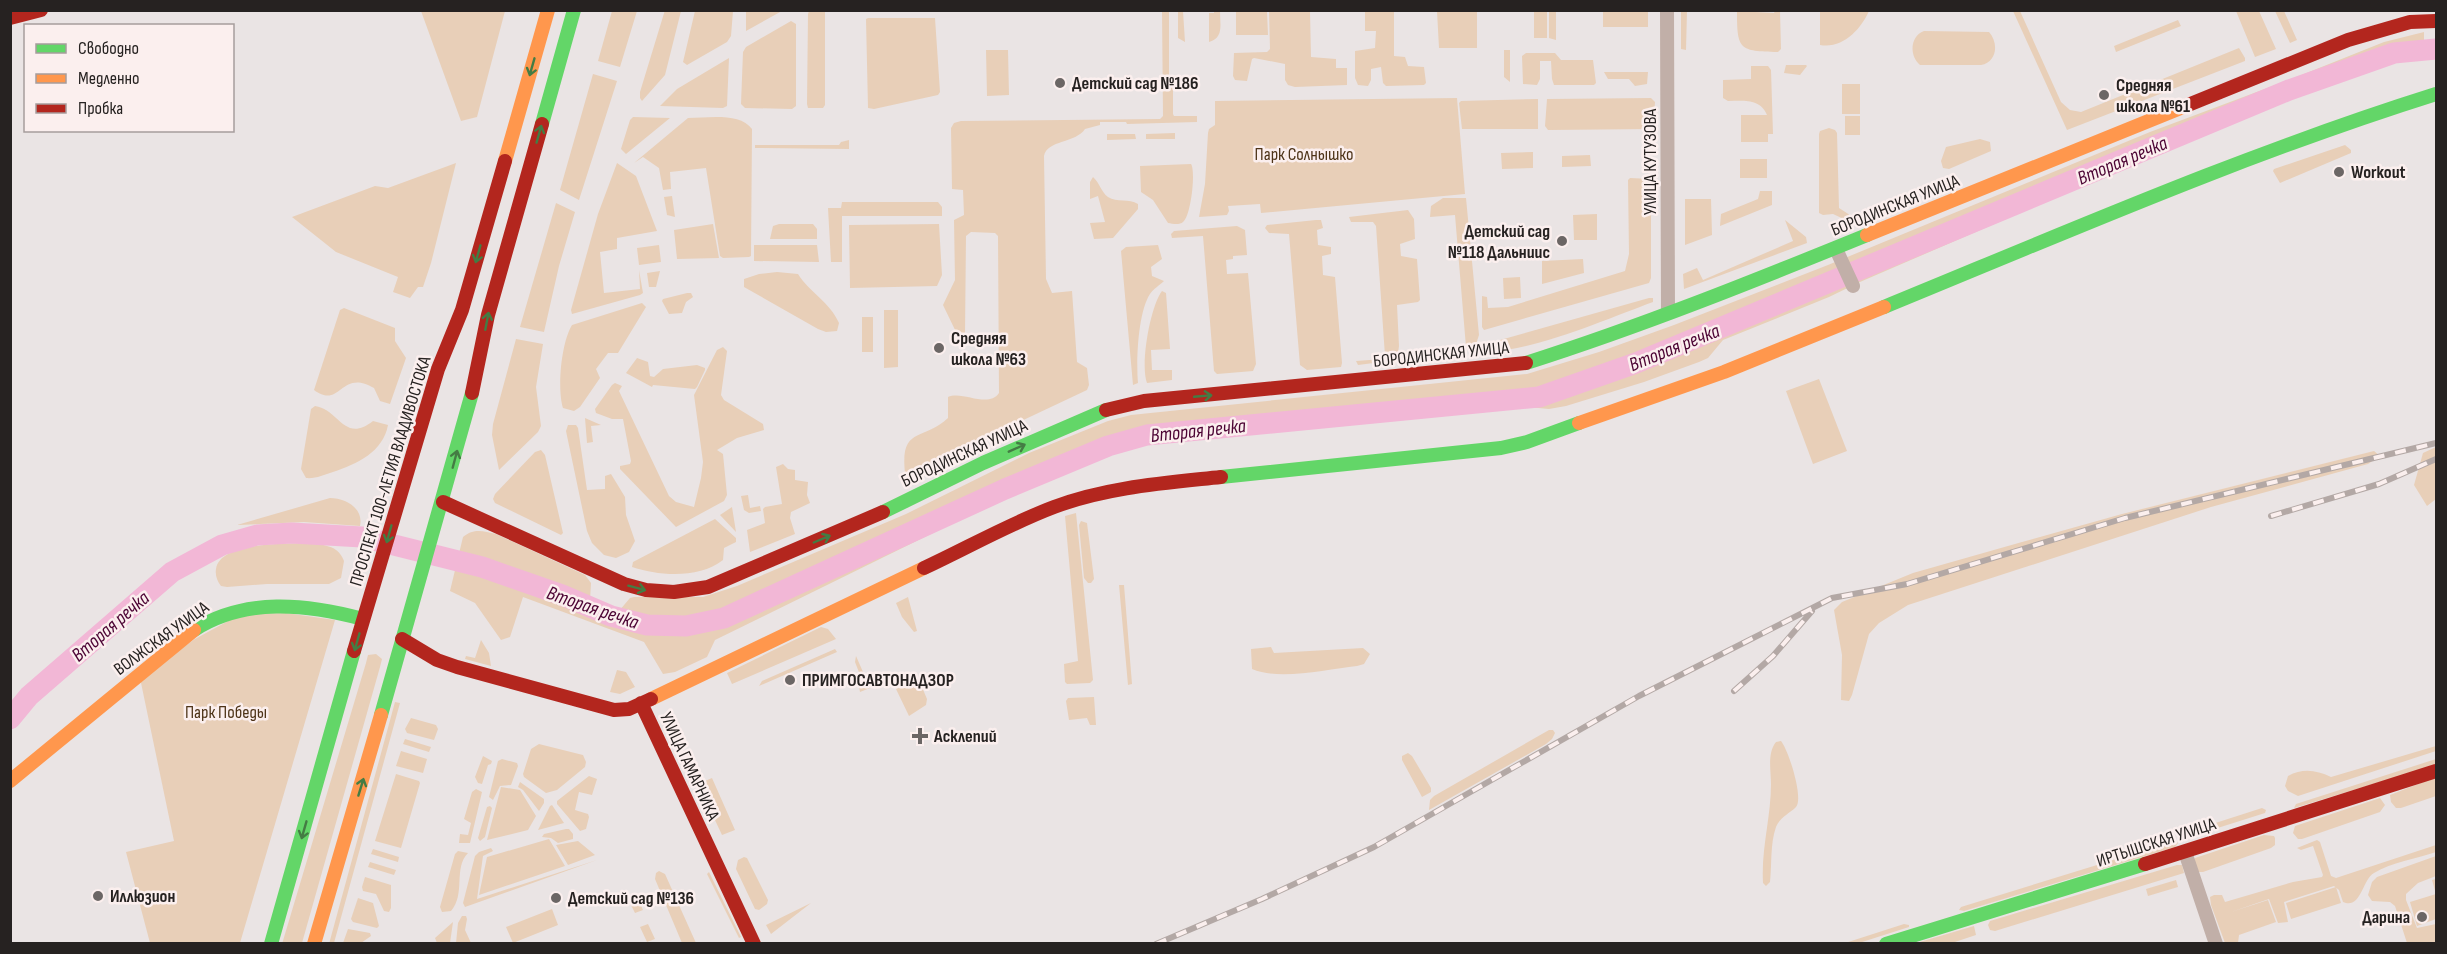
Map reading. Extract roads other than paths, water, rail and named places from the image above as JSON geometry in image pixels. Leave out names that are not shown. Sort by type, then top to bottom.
[{"type":"main road","points":[[10,18],[40,10]]},
{"type":"main road","name":"ПРОСПЕКТ 100-ЛЕТИЯ ВЛАДИВОСТОКА","points":[[271,944],[363,619],[438,369],[462,310],[548,10]]},
{"type":"main road","points":[[314,944],[441,509],[476,379],[488,315],[574,10]]},
{"type":"main road","name":"БОРОДИНСКАЯ УЛИЦА","points":[[441,509],[584,564],[624,584],[646,590],[674,592],[708,586],[849,528],[983,463],[1097,412],[1144,401],[1526,363],[1599,340],[1836,249],[2348,40],[2410,22],[2436,21]]},
{"type":"main road","points":[[641,703],[1053,507],[1088,496],[1151,484],[1489,450],[1527,442],[1724,372],[2237,162],[2341,124],[2436,94]]},
{"type":"main road","points":[[438,369],[447,314],[456,281]]},
{"type":"main road","points":[[476,379],[498,332]]},
{"type":"main road","name":"ВОЛЖСКАЯ УЛИЦА","points":[[10,781],[63,735],[179,642],[221,616],[239,611],[298,607],[324,608],[363,619]]},
{"type":"main road","name":"УЛИЦА ГАМАРНИКА","points":[[402,639],[436,660],[614,710],[629,709],[641,703],[754,944]]},
{"type":"main road","name":"ИРТЫШСКАЯ УЛИЦА","points":[[1886,944],[2185,852],[2436,771]]},
{"type":"street","name":"УЛИЦА КУТУЗОВА","points":[[1668,10],[1668,313]]},
{"type":"street","points":[[1836,249],[1853,286]]},
{"type":"street","points":[[2185,852],[2216,944]]},
{"type":"waterway","name":"Вторая речка","points":[[10,719],[29,696],[172,572],[222,545],[257,535],[292,533],[362,537],[482,567],[562,595],[611,616],[647,625],[686,626],[724,618],[1005,489],[1108,446],[1147,435],[1539,397],[1636,363],[2289,90],[2394,53],[2436,49]]},
{"type":"railway","points":[[1156,944],[1262,899],[1374,847],[1639,696],[1832,598],[1907,584],[2125,518],[2436,443]]},
{"type":"railway","points":[[2271,516],[2379,484],[2436,459]]},
{"type":"railway","points":[[1734,691],[1773,656],[1812,611]]},
{"type":"place","name":"Детский сад №186","points":[[1060,83]]},
{"type":"place","name":"Средняя школа №61","points":[[2104,95]]},
{"type":"place","name":"Workout","points":[[2339,172]]},
{"type":"place","name":"Детский сад №118 Дальниис","points":[[1562,241]]},
{"type":"place","name":"Средняя школа №63","points":[[939,348]]},
{"type":"place","name":"ПРИМГОСАВТОНАДЗОР","points":[[790,680]]},
{"type":"place","name":"Асклепий","points":[[920,736]]},
{"type":"place","name":"Иллюзион","points":[[98,896]]},
{"type":"place","name":"Детский сад №136","points":[[556,898]]},
{"type":"place","name":"Дарина","points":[[2422,917]]},
{"type":"park label","name":"Парк Солнышко","points":[[1304,154]]},
{"type":"park label","name":"Парк Победы","points":[[226,712]]}]
